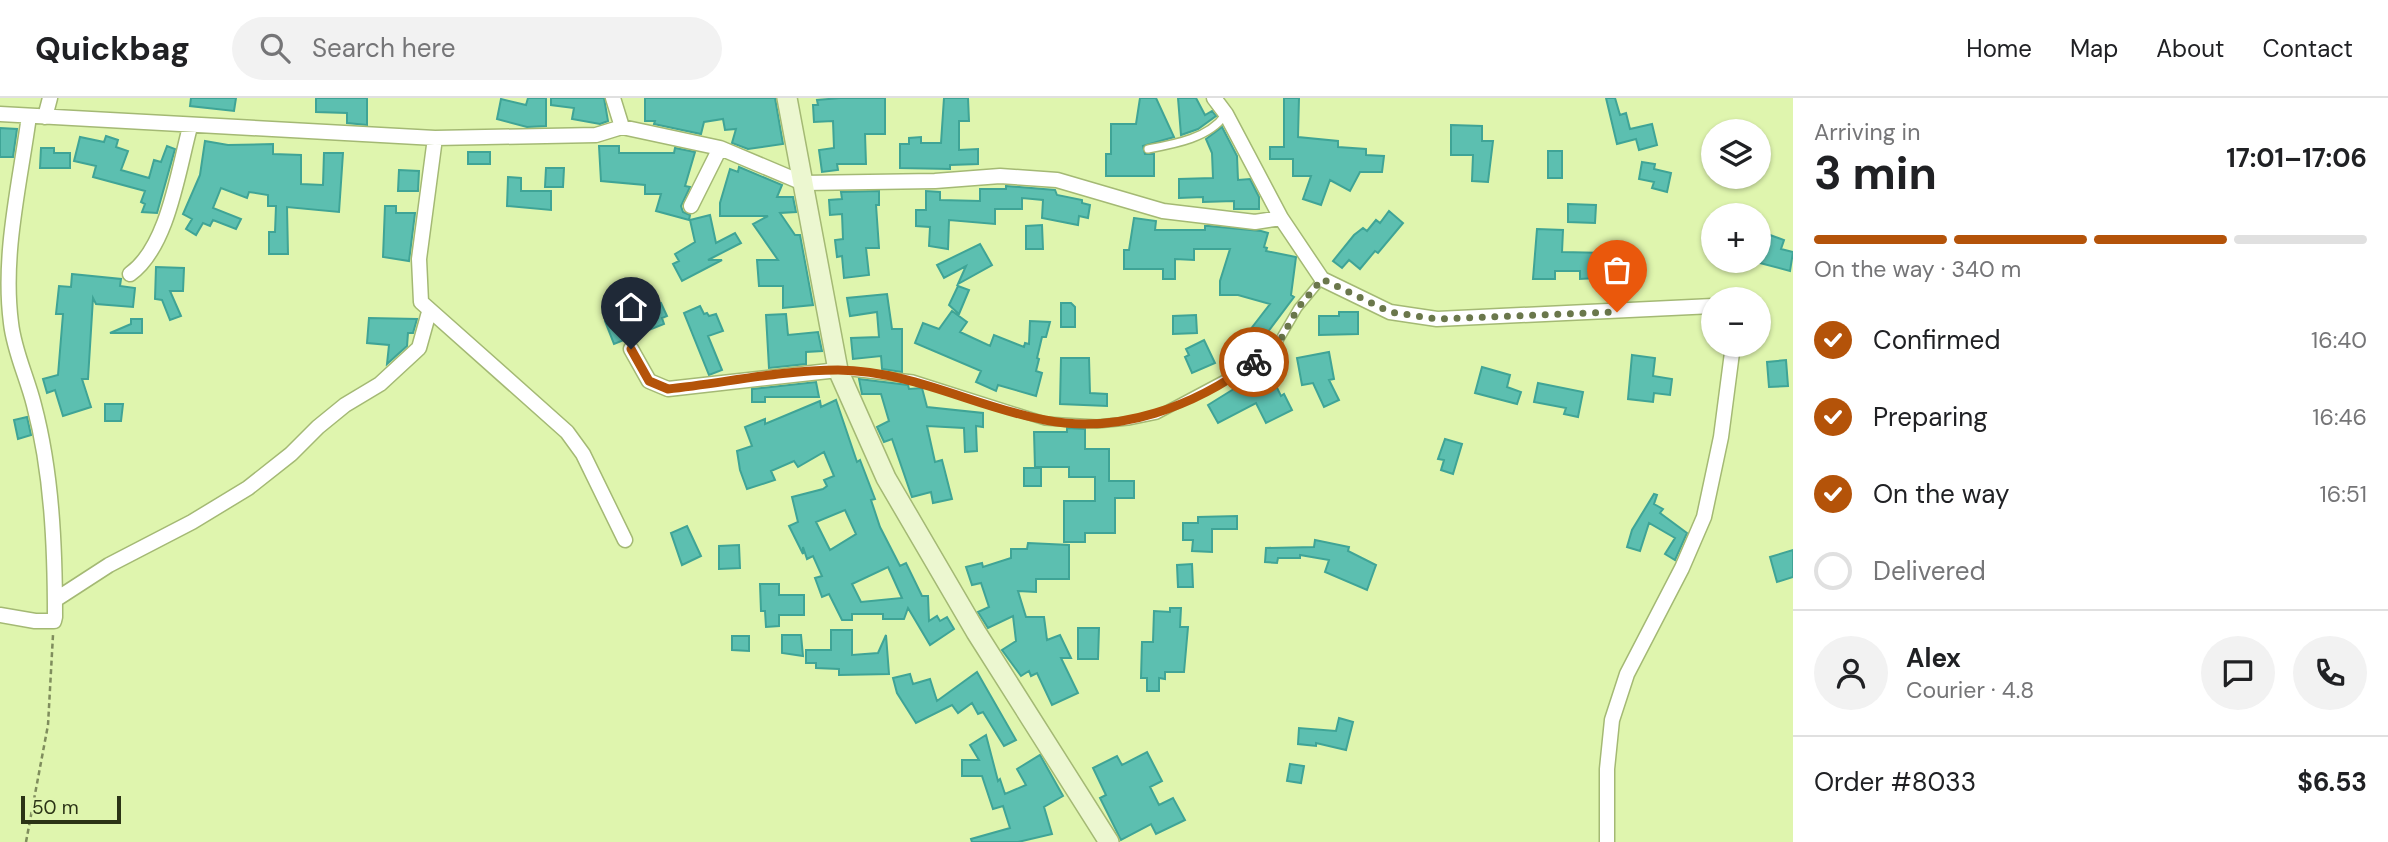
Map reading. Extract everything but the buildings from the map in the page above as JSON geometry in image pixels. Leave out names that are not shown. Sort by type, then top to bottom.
[{"type":"street","points":[[45,117],[50,98]]},
{"type":"street","points":[[613,98],[622,127]]},
{"type":"street","points":[[787,98],[838,370],[900,502],[976,632],[1109,842]]},
{"type":"street","points":[[1214,98],[1226,114],[1281,218],[1322,279],[1390,312],[1437,319],[1701,307]]},
{"type":"street","points":[[1226,114],[1230,98]]},
{"type":"street","points":[[0,114],[190,127],[435,138],[596,135],[622,127],[720,148],[803,183],[936,181],[1000,176],[1057,180],[1163,211],[1255,222],[1281,218]]},
{"type":"street","points":[[0,615],[54,621],[48,474],[34,405],[11,324],[6,240],[29,116]]},
{"type":"street","points":[[130,274],[140,268],[155,246],[190,127]]},
{"type":"street","points":[[435,138],[419,259],[419,295],[429,312],[567,432],[583,454],[625,540]]},
{"type":"street","points":[[691,206],[720,148]]},
{"type":"street","points":[[55,600],[109,565],[192,522],[248,488],[345,405],[380,384],[419,348],[429,312]]},
{"type":"street","points":[[631,349],[649,381],[668,389],[838,370]]},
{"type":"street","points":[[1607,842],[1607,769],[1612,720],[1627,674],[1682,568],[1704,517],[1721,437],[1732,357]]},
{"type":"lane","points":[[1149,149],[1175,144],[1202,134],[1219,124],[1226,114]]},
{"type":"lane","points":[[838,370],[913,379],[1045,421],[1097,424],[1128,421],[1157,415],[1249,366],[1278,344],[1298,308],[1322,279]]},
{"type":"path","points":[[26,842],[48,725],[54,621]]},
{"type":"way so far","points":[[1254,362],[1278,344],[1298,308],[1322,279],[1390,312],[1437,319],[1617,312]]},
{"type":"route","points":[[631,349],[649,381],[668,389],[838,370],[913,379],[1045,421],[1097,424],[1157,415],[1218,385],[1254,362]]}]
